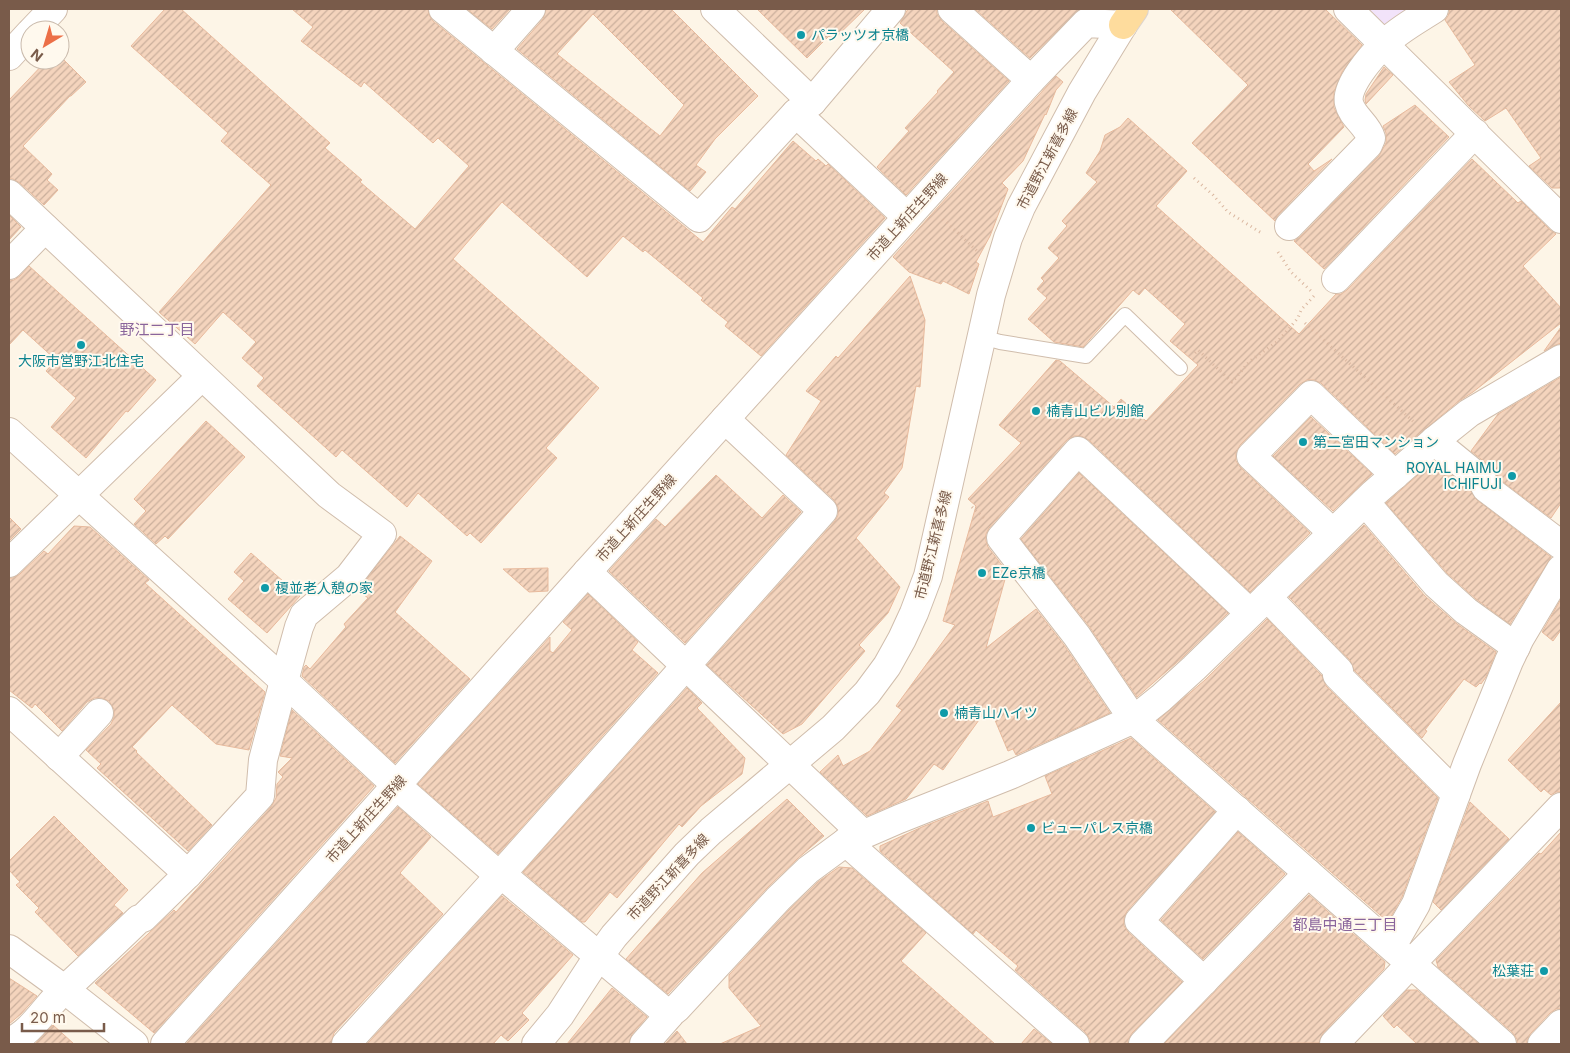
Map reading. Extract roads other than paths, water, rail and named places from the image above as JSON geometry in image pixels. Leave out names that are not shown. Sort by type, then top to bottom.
[{"type":"street","points":[[43,20],[53,9]]},
{"type":"street","points":[[443,9],[699,218],[804,108],[891,9]]},
{"type":"street","points":[[494,51],[531,9]]},
{"type":"street","points":[[952,9],[1031,80]]},
{"type":"street","points":[[1348,9],[1561,219]]},
{"type":"street","points":[[1277,238],[1368,145],[1371,138],[1370,133],[1351,110],[1348,95],[1358,75],[1384,44],[1434,9]]},
{"type":"street","points":[[718,10],[804,108],[915,209]]},
{"type":"street","name":"市道上新庄生野線","points":[[166,1044],[587,572],[1031,80],[1086,24],[1129,17]]},
{"type":"street","name":"市道野江新喜多線","points":[[536,1044],[560,1015],[614,936],[687,854],[711,831],[840,722],[867,693],[887,666],[914,613],[928,576],[997,271],[1008,238],[1021,207],[1082,92],[1129,17]]},
{"type":"street","points":[[9,56],[20,44]]},
{"type":"street","points":[[1336,279],[1474,133]]},
{"type":"street","points":[[9,194],[329,495],[382,534],[349,577],[304,615],[299,627],[263,760],[260,796],[188,874],[143,918],[139,919],[64,989],[42,1015],[16,1039],[9,1042]]},
{"type":"street","points":[[9,265],[45,228]]},
{"type":"street","points":[[644,1044],[778,899],[808,870],[855,838],[1010,776],[1133,719],[1161,698],[1365,502],[1434,441],[1469,413],[1561,359]]},
{"type":"street","points":[[9,563],[202,376]]},
{"type":"street","points":[[1333,533],[1251,456],[1311,394],[1394,475]]},
{"type":"street","points":[[346,1044],[501,874],[823,511],[725,419]]},
{"type":"street","points":[[9,432],[284,681],[396,786],[495,872],[501,874],[669,1015]]},
{"type":"street","points":[[1434,441],[1482,480],[1486,488],[1561,545]]},
{"type":"street","points":[[1456,794],[1337,675],[1339,671],[1078,451],[1001,538],[1077,636],[1133,719],[1502,1044]]},
{"type":"street","points":[[1365,502],[1436,584],[1466,611],[1516,647]]},
{"type":"street","points":[[1402,955],[1416,904],[1456,794],[1516,647],[1561,569]]},
{"type":"street","points":[[587,572],[791,765],[855,838],[1075,1044]]},
{"type":"street","points":[[9,711],[188,874]]},
{"type":"street","points":[[59,757],[99,713]]},
{"type":"street","points":[[1334,1044],[1402,955],[1561,807]]},
{"type":"street","points":[[1204,981],[1139,921],[1237,810]]},
{"type":"street","points":[[1143,1044],[1308,873]]},
{"type":"street","points":[[9,950],[64,989],[134,1044]]},
{"type":"street","points":[[1542,1044],[1561,1024]]},
{"type":"lane","points":[[982,337],[1000,342],[1086,356],[1126,315],[1180,368]]},
{"type":"place","name":"パラッツオ京橋","points":[[801,35]]},
{"type":"place","name":"大阪市営野江北住宅","points":[[81,345]]},
{"type":"place","name":"楠青山ビル別館","points":[[1036,411]]},
{"type":"place","name":"第二宮田マンション","points":[[1303,442]]},
{"type":"place","name":"ROYAL HAIMU ICHIFUJI","points":[[1512,476]]},
{"type":"place","name":"EZe京橋","points":[[982,573]]},
{"type":"place","name":"榎並老人憩の家","points":[[265,588]]},
{"type":"place","name":"楠青山ハイツ","points":[[944,713]]},
{"type":"place","name":"ビューパレス京橋","points":[[1031,828]]},
{"type":"place","name":"松葉荘","points":[[1544,971]]},
{"type":"district","name":"野江二丁目","points":[[157,330]]},
{"type":"district","name":"都島中通三丁目","points":[[1345,925]]}]
